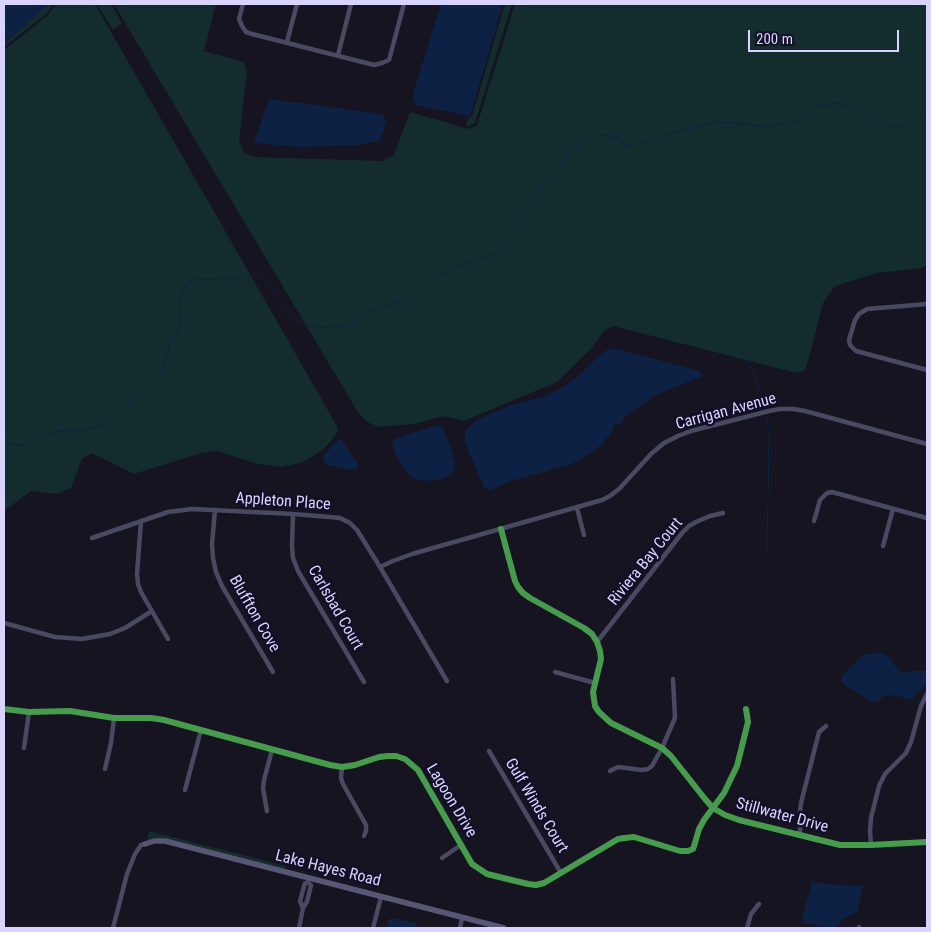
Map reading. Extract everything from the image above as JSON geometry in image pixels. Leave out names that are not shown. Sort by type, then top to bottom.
[{"type":"street","points":[[243,4],[239,19],[246,32],[374,65],[389,60],[404,4]]},
{"type":"street","points":[[287,42],[297,4]]},
{"type":"street","points":[[338,55],[351,4]]},
{"type":"street","points":[[927,304],[867,310],[859,314],[855,320],[849,340],[850,345],[856,351],[927,370]]},
{"type":"street","name":"Carrigan Avenue","points":[[380,567],[412,554],[602,500],[619,488],[664,443],[691,431],[775,410],[794,409],[805,411],[927,444]]},
{"type":"street","points":[[814,521],[820,500],[826,493],[832,492],[927,518]]},
{"type":"street","points":[[577,508],[584,536]]},
{"type":"street","name":"Appleton Place","points":[[92,538],[168,512],[192,509],[340,518],[350,523],[357,530],[447,681]]},
{"type":"street","points":[[883,546],[893,509]]},
{"type":"street","name":"Bluffton Cove","points":[[215,510],[212,544],[216,572],[222,586],[273,672]]},
{"type":"street","name":"Riviera Bay Court","points":[[597,642],[682,533],[698,521],[723,513]]},
{"type":"street","name":"Carlsbad Court","points":[[293,514],[293,558],[298,571],[364,682]]},
{"type":"street","points":[[141,521],[138,584],[168,639]]},
{"type":"street","points":[[501,529],[518,587],[530,598],[584,628],[592,634],[597,642]]},
{"type":"street","points":[[4,623],[56,637],[82,639],[110,634],[125,628],[152,611]]},
{"type":"street","name":"Stillwater Drive","points":[[597,642],[601,659],[593,692],[599,712],[611,723],[662,748],[671,756],[713,808],[739,820],[840,845],[927,842]]},
{"type":"street","points":[[555,672],[595,683]]},
{"type":"street","points":[[610,771],[618,767],[642,770],[652,766],[675,718],[673,679]]},
{"type":"street","points":[[871,845],[871,818],[879,786],[886,774],[906,753],[921,706],[927,694]]},
{"type":"street","name":"Lagoon Drive","points":[[4,709],[29,712],[70,711],[114,718],[164,720],[342,767],[379,757],[396,756],[405,759],[418,770],[472,864],[486,874],[528,884],[544,883],[618,839],[634,838],[680,851],[688,851],[695,843],[699,829],[713,808]]},
{"type":"street","points":[[713,808],[724,794],[737,766],[748,722],[746,709]]},
{"type":"street","points":[[24,748],[29,712]]},
{"type":"street","points":[[105,769],[111,744],[114,718]]},
{"type":"street","points":[[800,836],[801,803],[820,732],[826,726]]},
{"type":"street","points":[[185,790],[201,730]]},
{"type":"street","points":[[268,811],[263,788],[272,750]]},
{"type":"street","name":"Gulf Winds Court","points":[[489,751],[561,873]]},
{"type":"street","points":[[342,767],[341,778],[343,784],[366,825],[364,836]]},
{"type":"street","name":"Lake Hayes Road","points":[[145,844],[154,841],[165,842],[309,881],[504,928]]},
{"type":"street","points":[[112,928],[127,874],[135,854],[141,845],[145,844]]},
{"type":"street","points":[[442,858],[461,845]]},
{"type":"street","points":[[299,928],[303,908],[307,902],[311,885],[309,881]]},
{"type":"street","points":[[373,928],[381,897]]},
{"type":"street","points":[[747,928],[751,914],[759,904]]},
{"type":"street","points":[[460,928],[462,918]]},
{"type":"green space","points":[[48,4],[54,4],[46,14],[4,47],[4,43]]},
{"type":"green space","points":[[56,4],[95,4],[337,426],[338,431],[332,440],[321,451],[303,462],[281,467],[258,464],[217,451],[201,453],[134,474],[92,453],[82,459],[71,488],[57,494],[31,491],[4,511],[4,50],[47,16]]},
{"type":"green space","points":[[97,4],[111,4],[122,23],[113,30]]},
{"type":"green space","points":[[114,4],[216,4],[204,51],[244,62],[247,72],[239,141],[244,153],[255,157],[382,161],[394,155],[410,112],[469,129],[477,125],[515,4],[927,4],[927,265],[922,268],[877,273],[835,286],[823,303],[804,371],[797,373],[613,326],[605,330],[591,349],[557,382],[464,421],[444,416],[413,424],[380,427],[369,423],[359,414]]},
{"type":"green space","points":[[505,4],[512,4],[475,123],[469,126],[465,125],[472,116]]},
{"type":"green space","points":[[149,831],[286,866],[285,869],[166,839],[154,838],[147,840]]},
{"type":"water","points":[[6,4],[48,4],[4,43],[4,6]]},
{"type":"water","points":[[441,4],[503,4],[470,116],[416,105],[413,94]]},
{"type":"water","points":[[269,99],[383,114],[386,121],[380,141],[356,145],[303,147],[254,143]]},
{"type":"water","points":[[613,348],[700,371],[703,376],[656,395],[623,418],[619,425],[615,424],[611,433],[602,444],[572,464],[508,482],[488,490],[484,487],[465,443],[465,430],[478,419],[512,405],[546,396],[571,382],[603,352]]},
{"type":"water","points":[[440,426],[444,430],[455,463],[454,470],[450,475],[442,479],[418,480],[411,477],[405,469],[395,454],[392,443],[405,435]]},
{"type":"water","points":[[339,439],[342,440],[357,463],[358,467],[356,469],[329,465],[323,461],[324,455]]},
{"type":"water","points":[[878,653],[890,658],[902,673],[927,671],[927,683],[912,699],[908,700],[903,697],[887,695],[877,702],[873,702],[841,681],[842,676],[862,656]]},
{"type":"water","points":[[812,882],[863,886],[857,912],[844,918],[836,928],[804,923],[802,919]]},
{"type":"water","points":[[394,918],[415,923],[419,928],[386,928],[389,919]]},
{"type":"waterway","points":[[4,442],[11,445],[22,445],[35,441],[38,437],[59,431],[81,431],[106,423],[164,369],[170,342],[176,334],[181,321],[179,304],[184,287],[195,279],[230,280],[248,274],[260,276],[269,283],[284,307],[304,324],[318,328],[347,326],[369,311],[417,298],[444,273],[501,250],[518,228],[551,173],[581,144],[595,136],[617,137],[624,144],[630,145],[657,140],[673,133],[714,122],[774,126],[797,121],[816,107],[836,103],[850,105],[884,126],[912,124],[927,112]]},
{"type":"waterway","points":[[740,350],[750,365],[764,405]]},
{"type":"waterway","points":[[767,418],[769,437],[767,556]]},
{"type":"cycle path","points":[[501,529],[515,581],[523,593],[584,628],[592,634],[597,642],[601,659],[593,692],[595,706],[599,712],[611,723],[662,748],[671,756],[713,808],[739,820],[840,845],[927,842]]},
{"type":"cycle path","points":[[4,709],[29,712],[70,711],[114,718],[164,720],[342,767],[379,757],[396,756],[405,759],[418,770],[472,864],[487,874],[536,885],[544,883],[618,839],[634,837],[680,851],[693,849],[699,829],[724,793],[737,766],[748,722],[746,709]]}]
